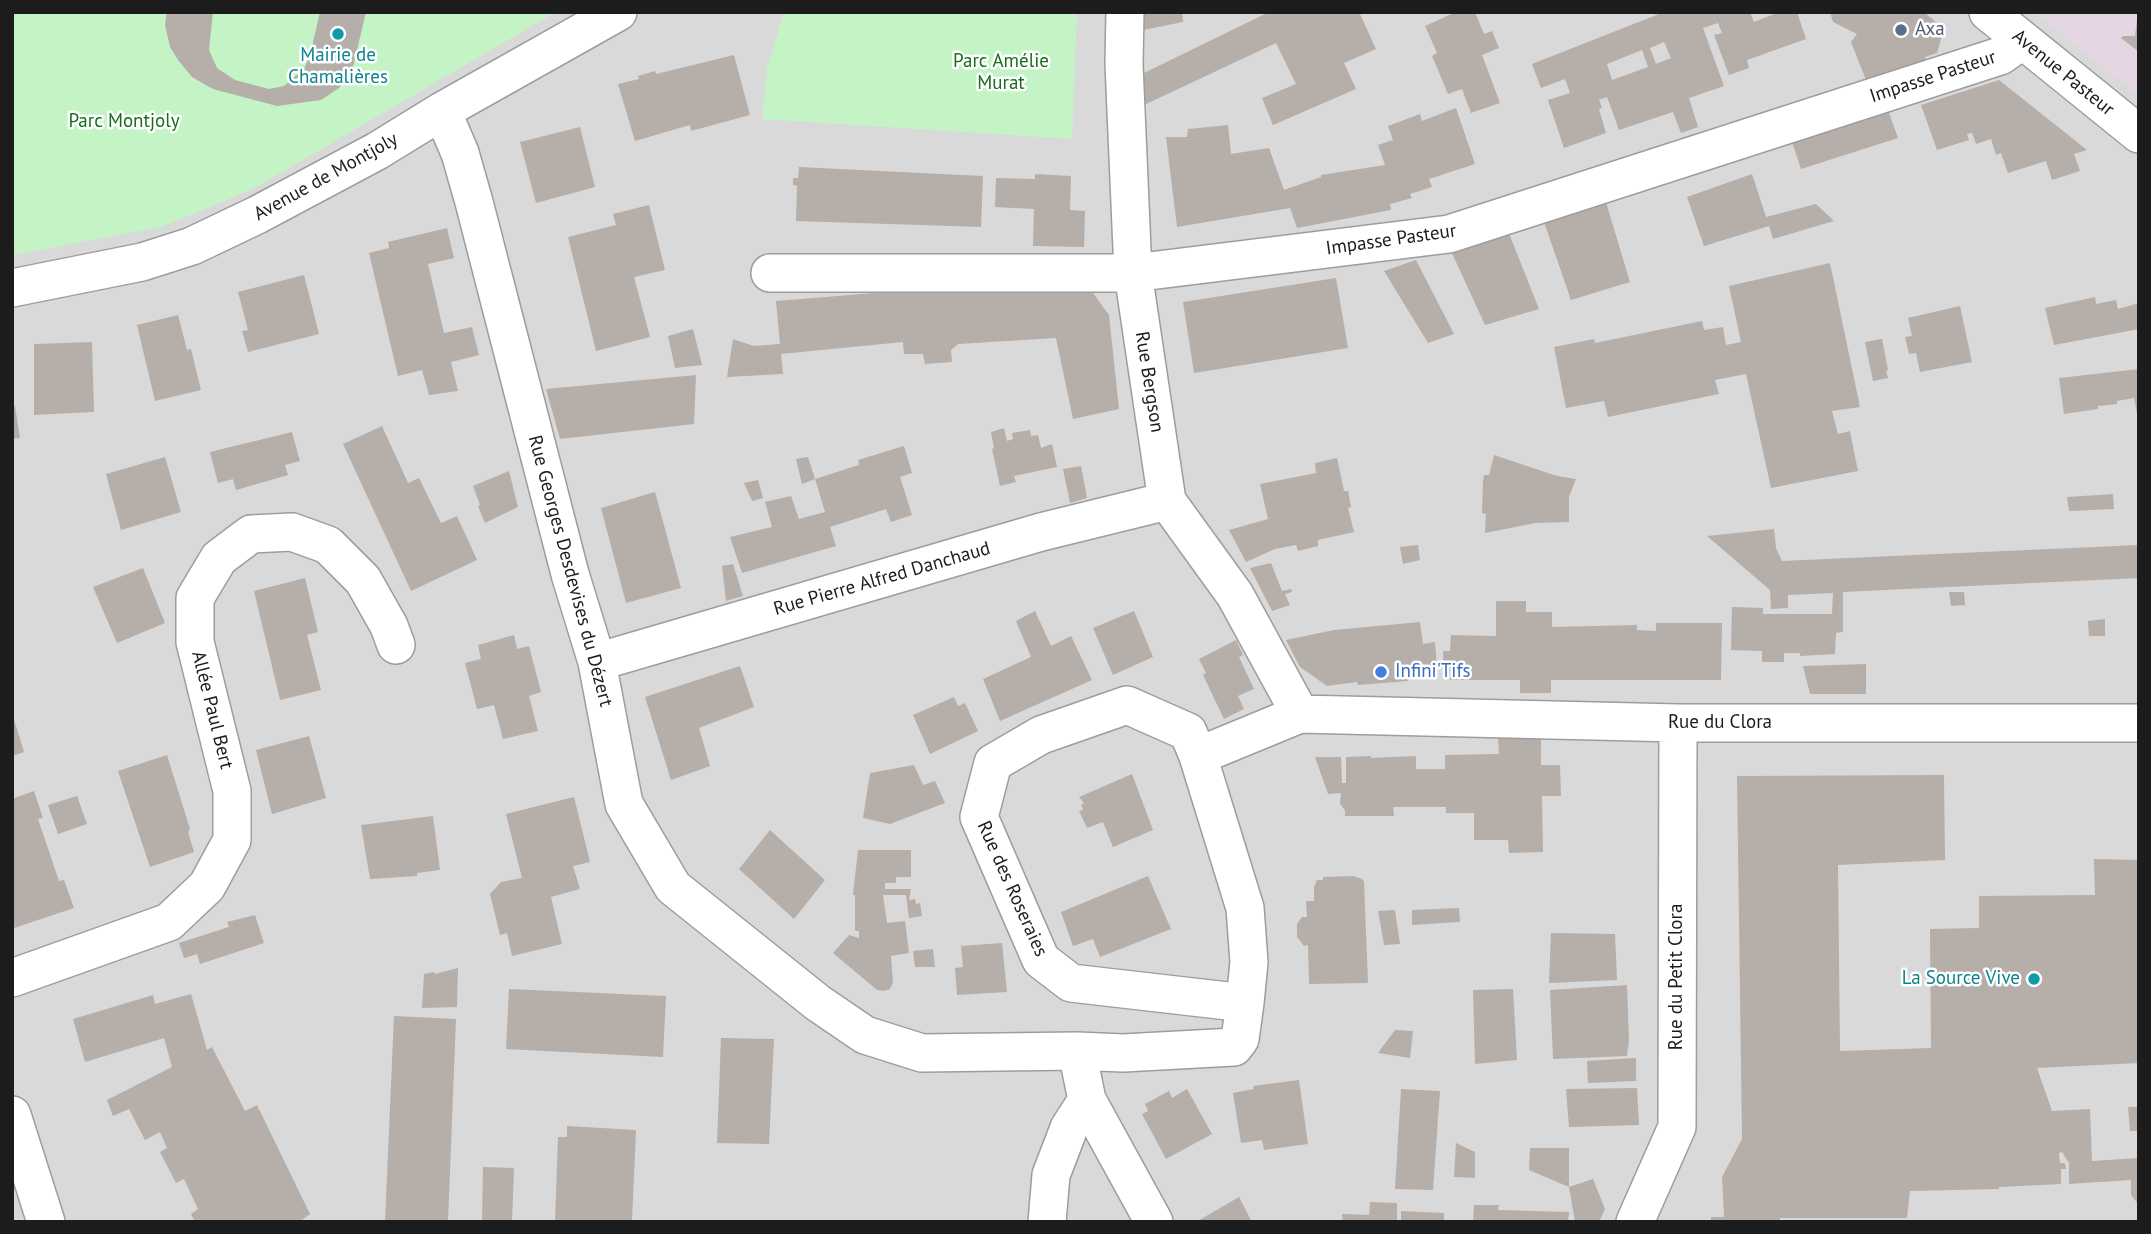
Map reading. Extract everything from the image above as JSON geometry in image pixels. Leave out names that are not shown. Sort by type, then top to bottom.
[{"type":"street","name":"Avenue de Montjoly","points":[[12,288],[142,262],[192,246],[257,215],[377,151],[442,111],[618,12]]},
{"type":"street","name":"Rue Bergson","points":[[1125,12],[1124,64],[1133,273],[1167,501],[1235,594],[1300,713]]},
{"type":"street","name":"Avenue Pasteur","points":[[1988,12],[2139,134]]},
{"type":"street","name":"Impasse Pasteur","points":[[770,273],[1133,273],[1449,234],[2000,56],[2023,40]]},
{"type":"street","name":"Rue Georges Desdevises du Dézert","points":[[442,111],[460,153],[474,202],[570,574],[597,662],[624,804],[673,887],[818,1003],[865,1035],[922,1052],[1077,1051]]},
{"type":"street","name":"Rue Pierre Alfred Danchaud","points":[[597,662],[1041,532],[1167,501]]},
{"type":"street","name":"Allée Paul Bert","points":[[12,978],[169,922],[207,886],[232,840],[232,791],[195,642],[195,598],[219,558],[251,534],[292,531],[328,545],[363,580],[396,645]]},
{"type":"street","name":"Rue des Roseraies","points":[[1077,1051],[1123,1053],[1234,1047],[1240,1039],[1245,1003],[1250,962],[1245,908],[1198,756],[1188,732],[1126,705],[1041,736],[993,763],[979,817],[1041,960],[1071,984],[1245,1003]]},
{"type":"street","name":"Rue du Clora","points":[[1300,713],[1678,723],[2139,723]]},
{"type":"street","points":[[1198,756],[1300,713]]},
{"type":"street","name":"Rue du Petit Clora","points":[[1635,1222],[1677,1127],[1678,723]]},
{"type":"street","points":[[1077,1051],[1087,1100],[1154,1222]]},
{"type":"street","points":[[1047,1222],[1051,1174],[1069,1128],[1087,1100]]},
{"type":"street","points":[[12,1115],[46,1222]]},
{"type":"shaded area","points":[[12,12],[2139,12],[2139,1222],[12,1222]]},
{"type":"shaded area","points":[[2034,12],[2139,12],[2139,96]]},
{"type":"green space","name":"Parc Montjoly","points":[[12,12],[556,12],[251,190],[161,227],[12,255]]},
{"type":"green space","name":"Parc Amélie Murat","points":[[784,12],[1077,12],[1072,139],[762,119],[767,69]]},
{"type":"building","points":[[167,12],[213,12],[209,50],[217,68],[235,80],[269,89],[284,86],[304,69],[320,12],[366,12],[353,67],[339,88],[321,100],[277,106],[213,89],[192,77],[170,47],[165,25]]},
{"type":"building","points":[[1143,12],[1182,12],[1183,22],[1143,30]]},
{"type":"building","points":[[1269,12],[1359,12],[1376,49],[1344,63],[1356,89],[1273,125],[1262,98],[1296,84],[1276,43],[1144,105],[1144,73]]},
{"type":"building","points":[[1456,12],[1475,12],[1484,34],[1492,31],[1499,48],[1482,55],[1500,103],[1471,113],[1462,89],[1448,94],[1432,56],[1437,53],[1425,26]]},
{"type":"building","points":[[1664,12],[1750,12],[1754,22],[1779,12],[1797,12],[1806,39],[1747,60],[1749,68],[1729,75],[1714,35],[1722,33],[1718,23],[1703,28],[1724,86],[1689,98],[1698,127],[1681,133],[1673,112],[1619,130],[1607,97],[1599,100],[1606,133],[1564,148],[1548,100],[1570,93],[1565,79],[1541,88],[1532,64]],"holes":[[[1664,42],[1671,58],[1656,64],[1650,48]],[[1642,50],[1648,67],[1612,80],[1607,64]]]},
{"type":"building","points":[[1830,12],[1924,12],[1944,29],[1937,53],[1925,57],[1926,60],[1866,80],[1851,42],[1857,34],[1833,22]]},
{"type":"building","points":[[2137,20],[2139,52],[2121,38],[2135,36]]},
{"type":"building","points":[[734,55],[750,115],[691,131],[690,125],[635,141],[618,84],[639,79],[638,76],[655,71],[656,74]]},
{"type":"building","points":[[1999,80],[2087,150],[2074,154],[2080,171],[2052,180],[2046,161],[2008,173],[2001,153],[1996,155],[1991,139],[1976,144],[1972,133],[1967,134],[1969,140],[1937,150],[1921,105]]},
{"type":"building","points":[[1456,108],[1475,164],[1429,179],[1432,187],[1410,194],[1412,198],[1390,204],[1391,210],[1297,228],[1290,208],[1177,227],[1166,137],[1187,137],[1188,129],[1228,125],[1231,154],[1269,148],[1284,190],[1321,175],[1385,165],[1378,145],[1393,140],[1388,126],[1420,114],[1422,121]]},
{"type":"building","points":[[1888,110],[1898,138],[1801,169],[1792,142]]},
{"type":"building","points":[[580,127],[595,187],[536,203],[520,142]]},
{"type":"building","points":[[799,167],[983,176],[981,227],[796,221],[797,186],[793,185],[793,178],[798,178]]},
{"type":"building","points":[[1035,174],[1071,176],[1070,210],[1085,211],[1084,247],[1033,246],[1034,209],[995,207],[996,178],[1035,179]]},
{"type":"building","points":[[1752,174],[1766,217],[1816,204],[1834,221],[1773,239],[1769,226],[1704,246],[1687,197]]},
{"type":"building","points":[[1605,199],[1630,282],[1571,300],[1543,219]]},
{"type":"building","points":[[649,205],[665,270],[634,277],[650,337],[596,351],[568,237],[616,225],[613,214]]},
{"type":"building","points":[[447,228],[454,258],[428,264],[444,333],[472,327],[479,355],[451,362],[458,391],[429,395],[422,370],[398,376],[369,253],[389,248],[388,242]]},
{"type":"building","points":[[1508,231],[1539,309],[1485,325],[1451,251]]},
{"type":"building","points":[[1416,260],[1454,334],[1428,343],[1384,271]]},
{"type":"building","points":[[1830,263],[1860,407],[1832,411],[1838,434],[1850,431],[1858,471],[1771,488],[1746,374],[1715,380],[1719,394],[1608,417],[1604,401],[1566,408],[1554,347],[1594,339],[1595,343],[1702,321],[1704,330],[1723,327],[1726,345],[1741,342],[1729,286]]},
{"type":"building","points":[[304,275],[319,334],[248,352],[242,331],[248,330],[238,292]]},
{"type":"building","points":[[1336,278],[1348,348],[1194,373],[1183,302]]},
{"type":"building","points":[[942,283],[953,291],[1045,285],[1090,289],[1109,315],[1119,409],[1073,419],[1056,338],[958,344],[951,350],[952,362],[925,364],[923,354],[904,354],[903,342],[781,354],[783,374],[727,377],[733,339],[754,346],[780,344],[776,301],[899,291]]},
{"type":"building","points":[[2095,297],[2096,304],[2116,300],[2118,309],[2139,303],[2139,329],[2054,345],[2045,308]]},
{"type":"building","points":[[1960,306],[1972,362],[1920,372],[1916,353],[1909,354],[1905,337],[1912,336],[1908,318]]},
{"type":"building","points":[[178,315],[187,350],[191,349],[201,390],[155,401],[137,325]]},
{"type":"building","points":[[693,329],[702,365],[675,368],[668,336]]},
{"type":"building","points":[[1882,339],[1888,378],[1873,381],[1865,342]]},
{"type":"building","points":[[92,342],[94,412],[34,415],[34,344]]},
{"type":"building","points":[[2139,369],[2139,423],[2134,398],[2117,401],[2117,404],[2098,406],[2098,409],[2064,414],[2059,378]]},
{"type":"building","points":[[696,375],[694,424],[560,439],[546,389]]},
{"type":"building","points":[[12,406],[15,406],[20,438],[12,439]]},
{"type":"building","points":[[382,426],[408,483],[419,478],[441,523],[457,516],[477,560],[411,591],[343,444]]},
{"type":"building","points":[[1004,428],[1007,441],[1013,439],[1012,433],[1030,430],[1031,436],[1038,435],[1041,448],[1052,444],[1057,467],[1014,476],[1016,482],[1000,486],[991,432]]},
{"type":"building","points":[[292,432],[300,461],[285,465],[288,475],[236,490],[233,479],[218,483],[210,452]]},
{"type":"building","points":[[904,446],[912,473],[900,477],[912,515],[891,522],[886,509],[830,527],[836,546],[742,573],[730,537],[772,527],[765,502],[791,496],[799,519],[825,512],[815,479],[859,465],[858,460]]},
{"type":"building","points":[[1494,455],[1557,476],[1576,479],[1569,497],[1569,522],[1535,523],[1485,533],[1486,514],[1482,513],[1483,481],[1484,475],[1489,475]]},
{"type":"building","points":[[165,457],[181,512],[121,530],[106,474]]},
{"type":"building","points":[[808,457],[815,479],[802,484],[796,459]]},
{"type":"building","points":[[1337,458],[1344,491],[1348,491],[1351,507],[1348,508],[1354,532],[1318,540],[1318,546],[1298,551],[1296,545],[1275,549],[1246,562],[1229,530],[1268,519],[1260,484],[1316,473],[1315,463]]},
{"type":"building","points":[[1081,466],[1087,498],[1070,503],[1063,469]]},
{"type":"building","points":[[509,471],[518,507],[485,523],[473,486]]},
{"type":"building","points":[[758,480],[763,498],[752,501],[744,483]]},
{"type":"building","points":[[655,492],[681,588],[626,603],[601,508]]},
{"type":"building","points":[[2113,494],[2114,509],[2069,511],[2067,497]]},
{"type":"building","points":[[1774,529],[1776,548],[1782,561],[2139,545],[2139,578],[1843,592],[1843,632],[1836,633],[1835,654],[1800,656],[1800,653],[1784,653],[1784,662],[1762,662],[1762,651],[1731,650],[1732,607],[1763,608],[1763,614],[1832,614],[1833,593],[1788,595],[1788,608],[1771,609],[1770,590],[1707,536]]},
{"type":"building","points":[[1418,545],[1420,560],[1403,564],[1400,547]]},
{"type":"building","points":[[1271,563],[1282,591],[1291,589],[1292,592],[1285,594],[1290,605],[1272,611],[1250,568]]},
{"type":"building","points":[[733,564],[743,596],[726,601],[722,566]]},
{"type":"building","points":[[143,568],[165,623],[117,643],[93,587]]},
{"type":"building","points":[[305,578],[318,632],[307,635],[321,690],[280,700],[254,591]]},
{"type":"building","points":[[1949,592],[1964,592],[1965,605],[1951,606]]},
{"type":"building","points":[[1496,601],[1526,601],[1526,612],[1552,612],[1552,627],[1637,625],[1637,630],[1656,631],[1656,623],[1722,623],[1721,680],[1551,680],[1551,693],[1520,693],[1520,680],[1450,680],[1450,673],[1444,671],[1443,651],[1450,651],[1451,635],[1496,636]]},
{"type":"building","points":[[1035,611],[1051,646],[1071,636],[1092,680],[1000,721],[983,679],[1031,657],[1016,621]]},
{"type":"building","points":[[1134,611],[1153,657],[1113,675],[1093,628]]},
{"type":"building","points":[[2105,619],[2105,636],[2089,636],[2088,621]]},
{"type":"building","points":[[1420,622],[1423,644],[1435,642],[1437,669],[1425,669],[1425,674],[1407,676],[1408,681],[1358,685],[1357,682],[1327,686],[1300,667],[1286,640],[1334,630]]},
{"type":"building","points":[[514,635],[517,649],[529,646],[541,692],[529,696],[538,731],[503,739],[494,705],[477,709],[465,663],[481,659],[478,645]]},
{"type":"building","points":[[1236,640],[1243,655],[1239,657],[1254,689],[1238,696],[1244,709],[1224,719],[1203,675],[1206,673],[1199,659]]},
{"type":"building","points":[[1866,664],[1866,694],[1810,694],[1803,666]]},
{"type":"building","points":[[740,666],[754,707],[699,728],[710,766],[671,780],[645,697]]},
{"type":"building","points":[[954,697],[958,706],[965,703],[978,731],[930,754],[913,715]]},
{"type":"building","points":[[12,717],[24,752],[12,756]]},
{"type":"building","points":[[309,736],[326,798],[272,814],[256,750]]},
{"type":"building","points":[[1541,736],[1541,765],[1560,765],[1561,796],[1542,796],[1543,852],[1509,853],[1508,840],[1474,840],[1474,813],[1446,813],[1446,807],[1393,807],[1394,816],[1345,816],[1345,810],[1340,804],[1341,793],[1328,794],[1315,757],[1341,757],[1342,783],[1346,783],[1346,757],[1416,756],[1416,769],[1445,769],[1445,755],[1499,754],[1498,737]]},
{"type":"building","points":[[167,755],[190,829],[188,832],[194,852],[150,867],[118,771]]},
{"type":"building","points":[[914,765],[923,785],[935,781],[945,803],[890,824],[863,818],[870,773]]},
{"type":"building","points":[[1132,774],[1153,830],[1113,847],[1103,822],[1087,828],[1079,811],[1083,810],[1081,805],[1084,803],[1079,797]]},
{"type":"building","name":"La Source Vive","points":[[1944,775],[1945,860],[1838,865],[1840,1051],[1931,1048],[1930,929],[1979,928],[1979,896],[2095,895],[2094,859],[2139,860],[2139,1063],[2037,1068],[2052,1111],[2090,1109],[2092,1161],[2139,1158],[2139,1205],[2131,1195],[2131,1180],[2069,1184],[2069,1163],[2062,1152],[2059,1153],[2060,1163],[2065,1163],[2066,1169],[2061,1169],[2061,1184],[1999,1189],[1910,1191],[1907,1218],[1780,1218],[1780,1222],[1711,1222],[1711,1217],[1724,1217],[1722,1177],[1742,1139],[1737,776]]},
{"type":"building","points":[[34,791],[43,818],[38,819],[59,881],[64,880],[74,908],[14,928],[12,799]]},
{"type":"building","points":[[77,796],[87,824],[58,834],[48,805]]},
{"type":"building","points":[[574,797],[590,862],[573,866],[580,889],[551,897],[562,944],[512,956],[507,933],[500,935],[490,894],[501,882],[522,878],[506,814]]},
{"type":"building","points":[[433,816],[440,870],[417,873],[417,876],[370,879],[361,825]]},
{"type":"building","points":[[770,830],[825,880],[794,919],[739,869]]},
{"type":"building","points":[[858,850],[911,850],[911,877],[896,877],[896,883],[885,883],[885,889],[911,889],[909,900],[915,899],[916,904],[920,903],[922,916],[909,918],[906,895],[883,895],[887,923],[905,921],[909,953],[891,956],[893,982],[890,989],[884,991],[877,990],[833,953],[849,935],[859,938],[859,931],[855,931],[853,895]]},
{"type":"building","points":[[1148,876],[1171,929],[1100,957],[1093,939],[1073,946],[1061,912]]},
{"type":"building","points":[[1353,876],[1364,882],[1368,983],[1309,984],[1308,945],[1304,946],[1297,937],[1297,924],[1302,917],[1307,917],[1306,901],[1314,901],[1317,880],[1323,880],[1323,877]]},
{"type":"building","points":[[1459,908],[1460,922],[1412,925],[1412,910]]},
{"type":"building","points":[[1395,910],[1400,944],[1384,945],[1378,911]]},
{"type":"building","points":[[255,915],[264,943],[200,964],[197,954],[184,958],[179,943],[229,927],[227,922]]},
{"type":"building","points":[[1551,933],[1615,934],[1617,980],[1549,983]]},
{"type":"building","points":[[1002,943],[1007,992],[957,995],[955,968],[963,967],[961,946]]},
{"type":"building","points":[[933,949],[935,967],[915,967],[913,951]]},
{"type":"building","points":[[458,968],[457,1007],[422,1008],[424,974]]},
{"type":"building","points":[[1627,985],[1627,1056],[1553,1059],[1550,990]]},
{"type":"building","points":[[509,989],[666,996],[663,1057],[506,1049]]},
{"type":"building","points":[[1513,989],[1517,1060],[1475,1064],[1473,990]]},
{"type":"building","points":[[191,994],[207,1050],[212,1047],[245,1111],[257,1105],[310,1214],[299,1222],[195,1222],[191,1214],[198,1209],[184,1179],[176,1183],[160,1152],[167,1148],[160,1132],[145,1140],[129,1109],[113,1116],[107,1100],[172,1067],[164,1038],[85,1062],[73,1019],[153,995],[155,1004]]},
{"type":"building","points":[[394,1016],[456,1019],[448,1222],[385,1222]]},
{"type":"building","points":[[1395,1030],[1413,1031],[1410,1058],[1378,1053]]},
{"type":"building","points":[[721,1038],[774,1039],[769,1144],[717,1143]]},
{"type":"building","points":[[1636,1058],[1636,1081],[1588,1083],[1587,1061]]},
{"type":"building","points":[[1299,1080],[1308,1144],[1264,1150],[1262,1140],[1241,1143],[1233,1093],[1254,1089],[1253,1086]]},
{"type":"building","points":[[1637,1088],[1639,1125],[1569,1127],[1566,1089]]},
{"type":"building","points":[[1187,1089],[1212,1134],[1166,1159],[1142,1114],[1148,1111],[1145,1104],[1169,1091],[1172,1098]]},
{"type":"building","points":[[1401,1089],[1440,1091],[1433,1190],[1395,1189]]},
{"type":"building","points":[[2128,1107],[2139,1107],[2139,1131],[2130,1131]]},
{"type":"building","points":[[567,1126],[636,1130],[632,1222],[555,1222],[558,1137],[567,1137]]},
{"type":"building","points":[[1456,1143],[1475,1152],[1475,1178],[1454,1177]]},
{"type":"building","points":[[1530,1148],[1569,1148],[1569,1187],[1529,1170]]},
{"type":"building","points":[[483,1167],[514,1168],[512,1222],[482,1222]]},
{"type":"building","points":[[1593,1179],[1605,1209],[1599,1222],[1575,1222],[1569,1187]]},
{"type":"building","points":[[1239,1197],[1252,1222],[1196,1222]]},
{"type":"building","points":[[1370,1202],[1397,1203],[1397,1222],[1343,1222],[1342,1214],[1369,1215]]},
{"type":"building","points":[[1474,1205],[1499,1205],[1498,1210],[1569,1212],[1568,1222],[1473,1222]]},
{"type":"building","points":[[1401,1211],[1444,1213],[1444,1222],[1401,1222]]},
{"type":"place","name":"Axa","points":[[1901,30]]},
{"type":"place","name":"Mairie de Chamalières","points":[[338,34]]},
{"type":"place","name":"Infini'Tifs","points":[[1381,672]]},
{"type":"place","name":"La Source Vive","points":[[2034,979]]}]
